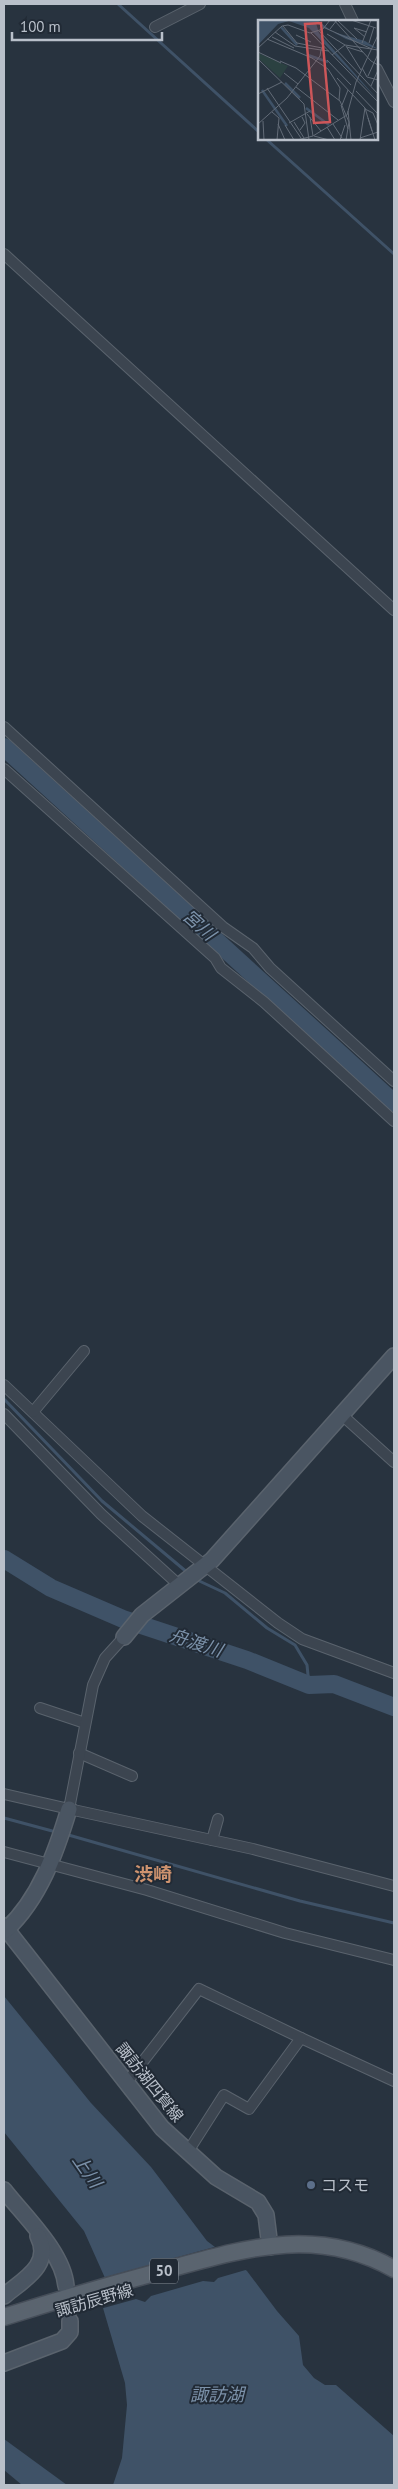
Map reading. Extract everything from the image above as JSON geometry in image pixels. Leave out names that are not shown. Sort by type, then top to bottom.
[{"type":"main road","name":"諏訪辰野線","points":[[4,2317],[76,2294],[259,2249],[314,2245],[349,2249],[394,2269]]},
{"type":"main road","name":"諏訪辰野線","points":[[4,2326],[76,2294]]},
{"type":"street","points":[[155,27],[200,4]]},
{"type":"street","points":[[345,4],[353,20]]},
{"type":"street","points":[[378,71],[394,102]]},
{"type":"street","points":[[4,254],[394,610]]},
{"type":"street","points":[[4,727],[223,927],[253,948],[270,968],[394,1081]]},
{"type":"street","points":[[4,769],[215,958],[221,968],[264,1002],[394,1121]]},
{"type":"street","points":[[33,1412],[84,1352]]},
{"type":"street","points":[[5,1928],[33,1897],[56,1852],[69,1809],[93,1685],[105,1658],[142,1615],[204,1567],[394,1356]]},
{"type":"street","points":[[4,1385],[112,1490],[204,1567],[278,1623],[302,1639],[394,1673]]},
{"type":"street","points":[[4,1414],[101,1514],[180,1585]]},
{"type":"street","points":[[342,1415],[394,1462]]},
{"type":"street","points":[[40,1708],[85,1723]]},
{"type":"street","points":[[79,1753],[132,1776]]},
{"type":"street","points":[[4,1794],[212,1840],[394,1886]]},
{"type":"street","points":[[212,1840],[218,1819]]},
{"type":"street","points":[[4,1852],[147,1890],[285,1933],[394,1960]]},
{"type":"street","name":"諏訪湖四賀線","points":[[5,1928],[162,2128],[187,2153],[216,2177],[258,2202],[266,2215],[259,2249]]},
{"type":"street","points":[[127,2082],[200,1989],[394,2081]]},
{"type":"street","points":[[187,2153],[224,2095],[249,2109],[301,2038]]},
{"type":"street","points":[[4,2190],[60,2262],[76,2294]]},
{"type":"street","points":[[4,2296],[33,2272],[43,2257],[42,2243],[32,2226]]},
{"type":"street","points":[[4,2363],[62,2341],[70,2332],[70,2321]]},
{"type":"water","name":"諏訪湖","points":[[4,1996],[91,2103],[151,2167],[207,2241],[247,2271],[277,2311],[299,2336],[303,2365],[314,2378],[325,2385],[336,2385],[394,2436],[394,2485],[113,2485],[122,2458],[127,2405],[125,2383],[103,2308],[105,2278],[84,2231],[4,2132]]},
{"type":"water","points":[[4,2439],[67,2485],[22,2485],[4,2470]]},
{"type":"pier","points":[[218,2246],[249,2269],[218,2278],[214,2282],[203,2281],[151,2296],[145,2302],[136,2299],[100,2309],[102,2278]]},
{"type":"waterway","points":[[118,4],[258,131]]},
{"type":"waterway","points":[[267,140],[394,254]]},
{"type":"waterway","name":"宮川","points":[[4,747],[394,1103]]},
{"type":"waterway","points":[[4,1399],[102,1501],[188,1573]]},
{"type":"waterway","name":"舟渡川","points":[[4,1559],[51,1588],[123,1619],[247,1660],[309,1685],[334,1684],[394,1707]]},
{"type":"waterway","points":[[195,1579],[225,1593],[267,1628],[295,1645],[307,1665],[309,1685]]},
{"type":"waterway","points":[[4,1818],[56,1832]]},
{"type":"waterway","points":[[65,1834],[300,1901],[394,1923]]},
{"type":"tunnel","points":[[66,2286],[70,2321]]},
{"type":"place","name":"コスモ","points":[[311,2185]]},
{"type":"district","name":"渋崎","points":[[153,1874]]},
{"type":"water label","name":"上川","points":[[87,2171]]}]
